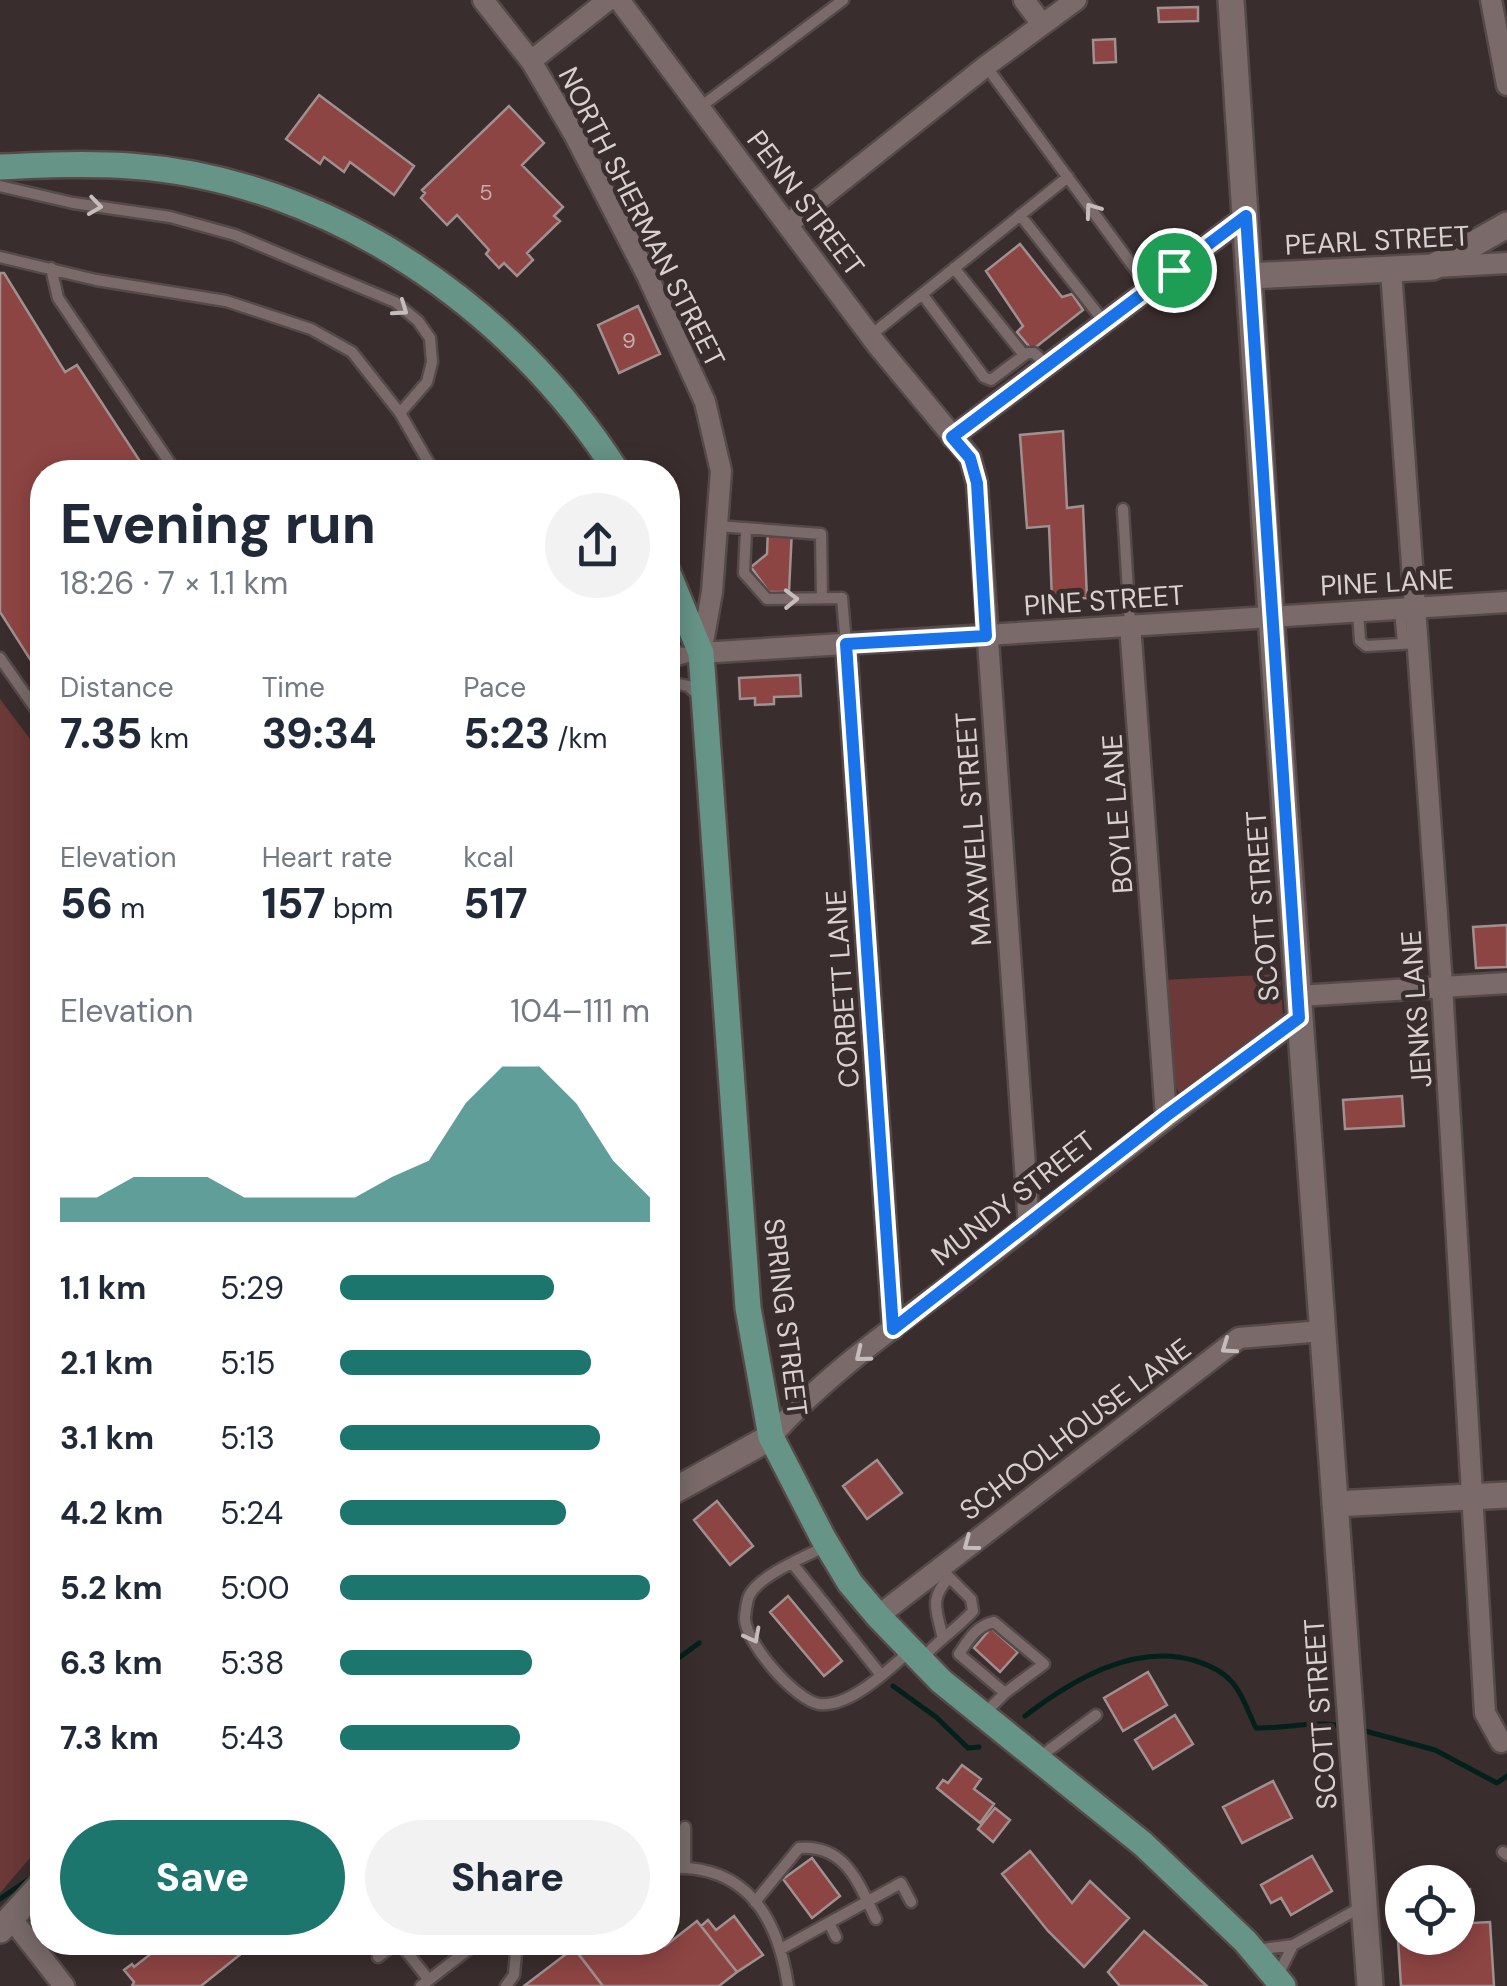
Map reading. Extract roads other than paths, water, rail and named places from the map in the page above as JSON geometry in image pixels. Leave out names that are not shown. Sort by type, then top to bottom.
[{"type":"main road","points":[[0,167],[132,166],[192,175],[299,206],[360,234],[417,267],[469,306],[525,357],[570,408],[607,460]]},
{"type":"main road","name":"SPRING STREET","points":[[680,602],[701,653],[707,705],[748,1308],[771,1438],[827,1545],[878,1616],[996,1727],[1143,1844],[1280,1982]]},
{"type":"street","name":"NORTH SHERMAN STREET","points":[[482,0],[531,61],[574,134],[643,267],[705,402],[720,471],[712,592],[701,653]]},
{"type":"street","points":[[531,61],[608,0]]},
{"type":"street","name":"PENN STREET","points":[[618,0],[952,437]]},
{"type":"street","points":[[1024,0],[1042,24]]},
{"type":"street","points":[[788,224],[986,66],[1076,0]]},
{"type":"street","name":"SCOTT STREET","points":[[1230,0],[1370,1986]]},
{"type":"street","points":[[1491,0],[1507,85]]},
{"type":"street","points":[[952,437],[1246,216]]},
{"type":"street","points":[[1433,267],[1507,225]]},
{"type":"street","name":"PEARL STREET","points":[[1250,276],[1507,262]]},
{"type":"street","name":"JENKS LANE","points":[[1391,270],[1410,643],[1442,986],[1485,1713],[1500,1742]]},
{"type":"street","name":"MAXWELL STREET","points":[[952,437],[970,458],[977,483],[1029,1225]]},
{"type":"street","name":"PINE LANE","points":[[1271,616],[1507,602]]},
{"type":"street","name":"PINE STREET","points":[[701,653],[1271,616]]},
{"type":"street","name":"BOYLE LANE","points":[[1130,624],[1166,1116]]},
{"type":"street","name":"CORBETT LANE","points":[[846,644],[893,1329]]},
{"type":"street","points":[[1299,1007],[1442,986],[1507,983]]},
{"type":"street","name":"MUNDY STREET","points":[[680,1487],[771,1438],[798,1406],[1299,1007]]},
{"type":"street","name":"SCHOOLHOUSE LANE","points":[[878,1616],[944,1573],[1239,1338],[1322,1331]]},
{"type":"street","points":[[1336,1504],[1507,1494]]},
{"type":"street","points":[[30,1897],[5,1924],[30,1950]]},
{"type":"street","points":[[34,1955],[64,1986]]},
{"type":"lane","points":[[698,109],[843,0]]},
{"type":"lane","points":[[986,66],[1150,288]]},
{"type":"lane","points":[[871,335],[1068,177]]},
{"type":"lane","points":[[0,186],[73,203],[170,217],[234,235],[395,302],[418,320],[430,338],[432,362],[427,382],[400,413]]},
{"type":"lane","points":[[1020,215],[1105,323]]},
{"type":"lane","points":[[0,257],[96,280],[226,301],[311,328],[352,352],[400,413],[427,460]]},
{"type":"lane","points":[[51,268],[58,298],[168,460]]},
{"type":"lane","points":[[954,268],[1024,356]]},
{"type":"lane","points":[[922,294],[984,377],[991,380],[1034,353],[1048,366]]},
{"type":"lane","name":"BOYLE LANE","points":[[1123,508],[1130,624]]},
{"type":"lane","points":[[718,526],[821,534],[822,598]]},
{"type":"lane","points":[[746,530],[744,573],[767,599],[842,598],[846,644]]},
{"type":"lane","points":[[1358,611],[1360,642],[1366,646],[1410,643]]},
{"type":"lane","points":[[680,652],[701,653]]},
{"type":"lane","points":[[680,660],[701,653]]},
{"type":"lane","points":[[0,658],[30,701]]},
{"type":"lane","points":[[680,684],[688,686],[707,705]]},
{"type":"lane","points":[[827,1545],[792,1563],[750,1594],[745,1619],[750,1637],[790,1689],[819,1704],[846,1698],[958,1628],[974,1611],[971,1599],[944,1573],[933,1603],[942,1635]]},
{"type":"lane","points":[[792,1563],[881,1675]]},
{"type":"lane","points":[[996,1727],[1005,1693],[1044,1664],[994,1622],[983,1624],[959,1654],[1005,1693]]},
{"type":"lane","points":[[1036,1759],[1096,1715]]},
{"type":"lane","points":[[685,1826],[685,1866]]},
{"type":"lane","points":[[756,1902],[798,1848],[816,1846],[840,1858],[876,1919]]},
{"type":"lane","points":[[680,1867],[736,1884],[756,1902],[781,1949],[788,1986]]},
{"type":"lane","points":[[781,1949],[901,1884],[911,1902]]},
{"type":"lane","points":[[1253,1951],[1293,1945],[1364,1906]]},
{"type":"lane","points":[[830,1923],[836,1937]]},
{"type":"lane","points":[[1280,1982],[1293,1945]]},
{"type":"lane","points":[[407,1955],[425,1983],[461,1955]]},
{"type":"lane","points":[[506,1986],[514,1975],[516,1955]]},
{"type":"waterway","points":[[680,1657],[699,1643]]},
{"type":"waterway","points":[[1025,1716],[1105,1668],[1127,1661],[1173,1656],[1205,1664],[1226,1676],[1238,1690],[1256,1728],[1343,1726]]},
{"type":"waterway","points":[[893,1686],[936,1717],[968,1748],[979,1747]]},
{"type":"waterway","points":[[1358,1729],[1435,1750],[1497,1783],[1507,1776]]},
{"type":"waterway","points":[[0,1899],[30,1878]]}]
